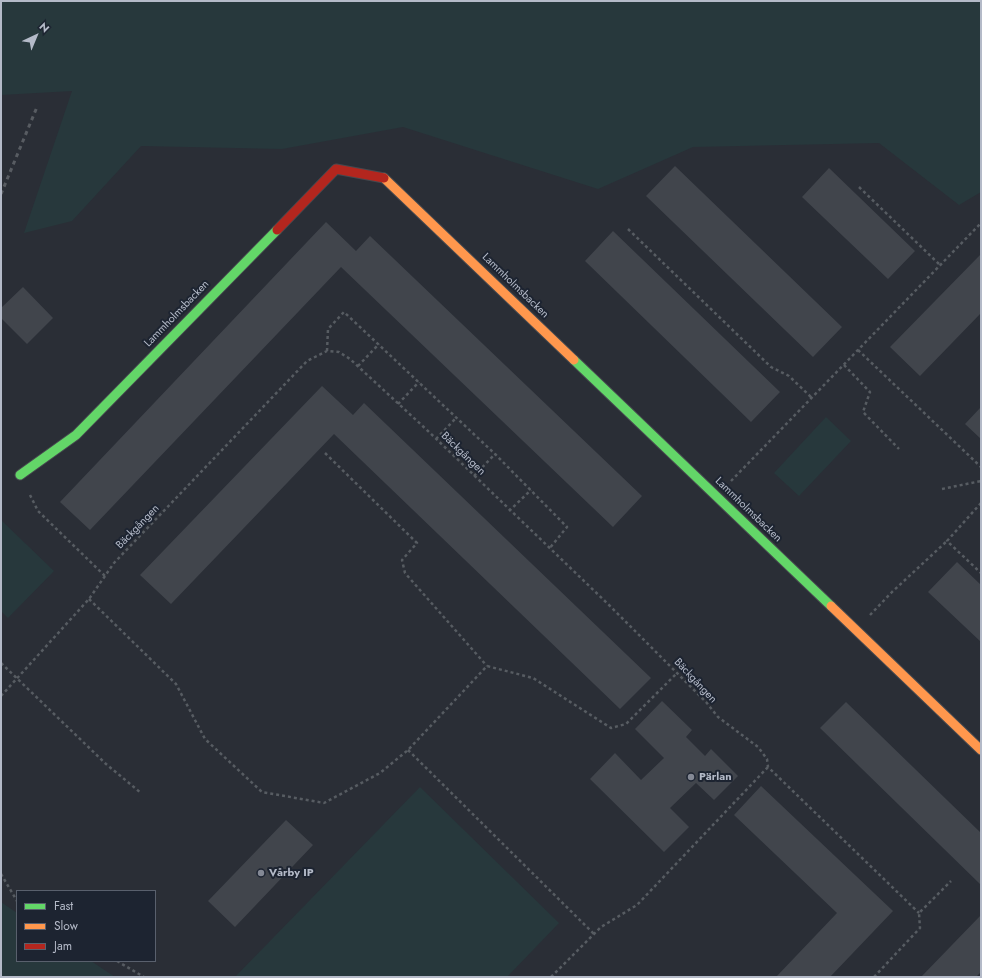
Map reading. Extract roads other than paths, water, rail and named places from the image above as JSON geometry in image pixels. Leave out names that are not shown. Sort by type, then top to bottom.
[{"type":"street","name":"Lammholmsbacken","points":[[20,474],[76,435],[336,169],[384,178],[981,750]]},
{"type":"railway","points":[[1,194],[37,107]]},
{"type":"place","name":"Pärlan","points":[[691,777]]},
{"type":"place","name":"Vårby IP","points":[[261,873]]}]
